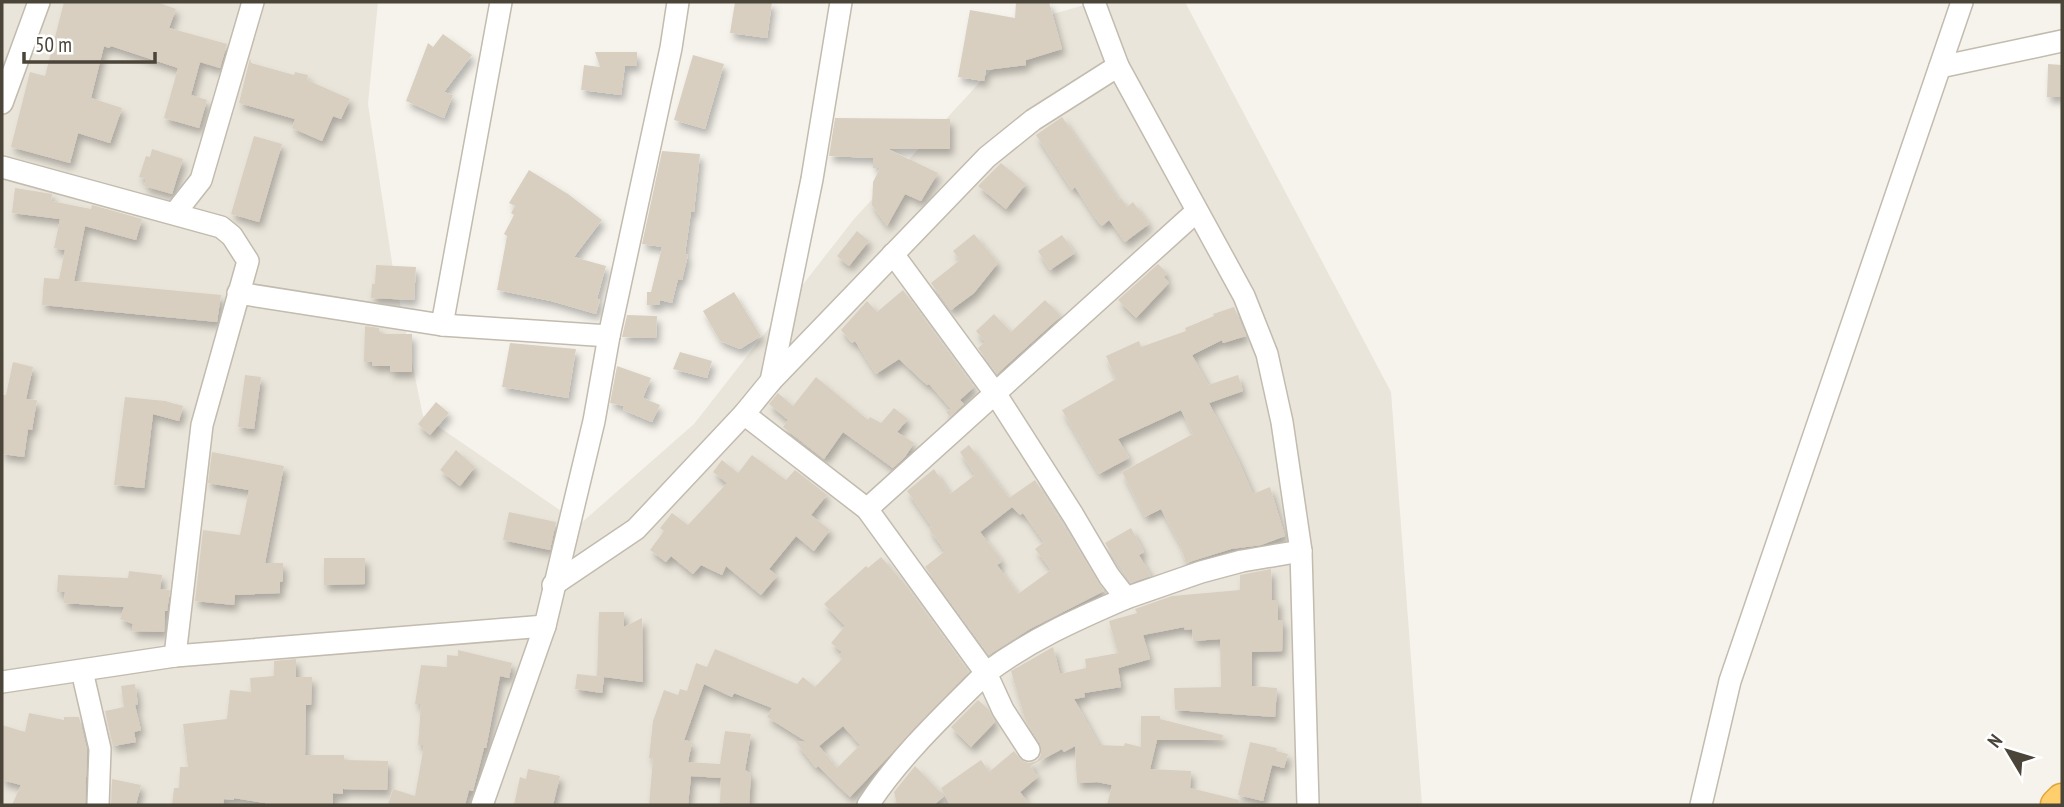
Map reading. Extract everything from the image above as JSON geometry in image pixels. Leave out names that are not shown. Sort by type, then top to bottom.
[{"type":"highway","points":[[2057,805],[2062,800]]},
{"type":"street","points":[[2,103],[39,2]]},
{"type":"street","points":[[175,213],[201,180],[253,2]]},
{"type":"street","points":[[442,325],[501,2]]},
{"type":"street","points":[[482,805],[545,626],[594,421],[609,337],[671,48],[678,2]]},
{"type":"street","points":[[771,381],[812,179],[841,2]]},
{"type":"street","points":[[1094,2],[1118,66],[1244,296],[1267,354],[1283,422],[1301,551],[1308,805]]},
{"type":"street","points":[[1701,805],[1730,681],[1962,2]]},
{"type":"street","points":[[1940,67],[2062,41]]},
{"type":"street","points":[[553,585],[636,529],[744,414],[771,381],[987,157],[1033,120],[1118,66]]},
{"type":"street","points":[[2,167],[221,227],[232,236],[248,261],[202,425],[175,656]]},
{"type":"street","points":[[867,509],[1197,211]]},
{"type":"street","points":[[893,254],[995,393],[1126,598]]},
{"type":"street","points":[[239,293],[442,325],[609,337]]},
{"type":"street","points":[[744,414],[867,509],[986,673],[1003,710],[1029,750]]},
{"type":"street","points":[[868,805],[883,782],[926,733],[986,673],[1017,650],[1070,622],[1126,598],[1201,572],[1242,561],[1301,551]]},
{"type":"street","points":[[2,682],[175,656],[545,626]]},
{"type":"street","points":[[82,671],[100,749],[98,805]]},
{"type":"shaded area","points":[[2,2],[378,2],[368,104],[393,269],[423,416],[580,524],[694,424],[854,219],[1039,18],[1095,2],[1185,2],[1391,392],[1422,805],[2,805]]},
{"type":"building","points":[[64,2],[157,2],[176,9],[169,28],[227,44],[220,68],[200,62],[191,95],[207,100],[199,128],[164,118],[178,68],[104,46],[91,98],[122,108],[110,143],[78,133],[70,163],[11,147],[30,72],[45,76]]},
{"type":"building","points":[[735,2],[772,2],[767,38],[730,33]]},
{"type":"building","points":[[1016,2],[1049,2],[1062,49],[1026,60],[1026,65],[986,70],[984,81],[958,77],[970,10],[1015,18]]},
{"type":"building","points":[[443,34],[472,55],[444,92],[453,95],[444,118],[406,101],[428,43],[433,47]]},
{"type":"building","points":[[595,52],[637,52],[637,66],[625,66],[621,95],[581,90],[584,65],[600,67]]},
{"type":"building","points":[[693,55],[724,64],[705,129],[674,120]]},
{"type":"building","points":[[250,58],[251,63],[294,75],[295,72],[308,75],[307,80],[350,99],[341,119],[333,116],[322,141],[292,128],[295,119],[239,103]]},
{"type":"building","points":[[2048,64],[2062,65],[2062,97],[2047,97]]},
{"type":"building","points":[[1062,117],[1119,200],[1121,198],[1127,207],[1133,202],[1149,224],[1125,242],[1109,220],[1102,226],[1096,219],[1075,187],[1072,190],[1036,135]]},
{"type":"building","points":[[835,118],[950,119],[950,149],[888,149],[938,173],[921,201],[905,194],[887,226],[872,205],[873,182],[880,168],[873,168],[873,158],[829,156]]},
{"type":"building","points":[[254,136],[282,144],[259,222],[231,214]]},
{"type":"building","points":[[152,149],[183,159],[172,194],[144,186],[146,179],[139,177],[146,156],[150,157]]},
{"type":"building","points":[[662,151],[700,154],[694,212],[691,212],[685,254],[688,255],[682,280],[678,279],[672,303],[660,300],[660,305],[647,305],[647,292],[651,292],[662,247],[642,244]]},
{"type":"building","points":[[1001,163],[1026,184],[1006,209],[978,186]]},
{"type":"building","points":[[529,170],[568,194],[602,220],[574,257],[606,266],[596,314],[497,290],[507,236],[504,234],[514,215],[511,213],[515,206],[509,203]]},
{"type":"building","points":[[15,188],[52,194],[51,201],[91,209],[92,205],[142,219],[136,240],[85,226],[74,281],[221,295],[217,322],[42,305],[44,278],[59,279],[65,250],[54,248],[60,219],[12,213]]},
{"type":"building","points":[[857,231],[869,241],[849,266],[837,256]]},
{"type":"building","points":[[974,234],[998,263],[974,293],[951,310],[931,283],[960,260],[953,251]]},
{"type":"building","points":[[1062,235],[1075,253],[1050,270],[1038,251]]},
{"type":"building","points":[[1158,264],[1167,273],[1164,277],[1169,283],[1136,318],[1118,300]]},
{"type":"building","points":[[376,265],[416,267],[414,300],[371,298]]},
{"type":"building","points":[[903,290],[974,387],[960,400],[964,404],[950,417],[946,412],[951,409],[929,384],[899,359],[876,374],[855,341],[852,343],[841,330],[867,301],[877,312]]},
{"type":"building","points":[[734,292],[761,336],[740,349],[720,341],[703,311]]},
{"type":"building","points":[[1045,300],[1061,316],[997,374],[978,348],[985,342],[976,331],[994,314],[1011,332]]},
{"type":"building","points":[[1234,307],[1246,336],[1223,343],[1222,340],[1192,355],[1208,385],[1238,375],[1243,391],[1209,403],[1253,494],[1270,487],[1285,536],[1261,545],[1231,549],[1186,563],[1180,544],[1161,509],[1145,517],[1122,472],[1193,434],[1181,410],[1118,439],[1129,458],[1099,474],[1062,410],[1116,379],[1106,356],[1139,341],[1141,347],[1186,331],[1185,328],[1214,316],[1213,314]]},
{"type":"building","points":[[627,315],[657,316],[656,338],[622,337]]},
{"type":"building","points":[[365,326],[379,328],[379,334],[412,334],[412,372],[390,372],[390,366],[372,366],[372,362],[364,362]]},
{"type":"building","points":[[510,343],[576,349],[568,398],[502,387]]},
{"type":"building","points":[[680,352],[712,361],[707,378],[673,369]]},
{"type":"building","points":[[13,362],[33,367],[26,399],[37,400],[32,430],[28,429],[24,457],[2,454],[2,395],[6,395]]},
{"type":"building","points":[[617,366],[651,378],[643,398],[660,405],[652,422],[623,410],[624,406],[610,403]]},
{"type":"building","points":[[245,375],[261,377],[254,429],[238,427]]},
{"type":"building","points":[[816,377],[868,420],[870,417],[881,423],[894,408],[908,419],[897,432],[914,443],[905,457],[893,468],[843,432],[824,459],[783,427],[788,420],[769,404],[778,393],[793,406]]},
{"type":"building","points":[[125,397],[165,401],[183,406],[179,421],[153,414],[144,488],[114,485]]},
{"type":"building","points":[[436,402],[449,413],[430,435],[418,424]]},
{"type":"building","points":[[969,445],[1009,498],[1035,480],[1104,591],[1030,629],[989,655],[925,567],[945,551],[907,491],[934,469],[950,494],[975,475],[960,452]],"holes":[[[1012,507],[1020,515],[1023,513],[1044,542],[1035,549],[1051,570],[1018,594],[997,565],[1002,561],[980,532]]]},
{"type":"building","points":[[456,450],[475,467],[460,486],[440,470]]},
{"type":"building","points":[[212,452],[284,466],[265,563],[283,563],[280,593],[235,595],[234,605],[195,601],[203,530],[240,535],[249,490],[208,483]]},
{"type":"building","points":[[752,455],[786,480],[795,470],[827,495],[811,515],[830,530],[814,551],[796,536],[769,569],[777,576],[761,595],[726,566],[722,575],[701,565],[693,574],[671,556],[666,562],[650,550],[664,531],[660,528],[672,513],[688,525],[727,483],[713,472],[722,460],[738,473]]},
{"type":"building","points":[[509,512],[556,522],[550,550],[503,540]]},
{"type":"building","points":[[1131,528],[1144,552],[1139,555],[1151,576],[1131,583],[1105,543]]},
{"type":"building","points":[[881,557],[904,583],[969,672],[850,797],[818,766],[816,768],[795,741],[807,742],[767,717],[772,708],[734,693],[732,697],[704,684],[684,740],[692,742],[688,762],[720,764],[725,731],[751,734],[745,770],[751,774],[749,805],[720,803],[721,778],[691,776],[688,805],[649,805],[653,758],[649,758],[653,721],[664,690],[678,695],[680,689],[687,691],[696,663],[707,667],[715,649],[797,684],[803,677],[815,687],[842,659],[839,656],[842,652],[831,643],[845,626],[824,604],[866,566],[868,568]],"holes":[[[843,726],[860,745],[837,768],[819,746]]]},
{"type":"building","points":[[324,558],[365,558],[365,584],[324,585]]},
{"type":"building","points":[[1271,569],[1272,600],[1278,600],[1278,620],[1283,620],[1282,651],[1252,652],[1252,686],[1277,688],[1275,717],[1175,710],[1174,688],[1221,687],[1220,639],[1193,641],[1192,629],[1185,630],[1184,627],[1143,635],[1150,659],[1118,668],[1121,687],[1084,693],[1085,697],[1074,699],[1099,745],[1124,746],[1125,743],[1141,747],[1141,716],[1160,716],[1160,719],[1223,735],[1222,740],[1157,740],[1150,769],[1191,771],[1190,788],[1239,800],[1238,805],[1107,805],[1112,785],[1097,782],[1077,783],[1075,746],[1064,752],[1062,749],[1030,766],[1038,777],[1020,792],[1030,805],[950,805],[941,788],[981,760],[989,772],[1014,751],[1022,761],[1029,763],[1037,761],[1041,755],[1040,743],[1026,722],[1011,671],[1053,647],[1060,674],[1086,668],[1085,659],[1118,653],[1109,621],[1137,613],[1135,609],[1172,596],[1240,590],[1240,575]]},
{"type":"building","points":[[129,571],[162,575],[160,589],[170,590],[164,632],[132,631],[133,624],[120,619],[124,607],[64,603],[65,592],[57,592],[58,575],[128,578]]},
{"type":"building","points":[[599,612],[624,612],[624,627],[642,618],[643,682],[597,676]]},
{"type":"building","points":[[458,650],[512,663],[509,678],[500,676],[486,748],[473,791],[469,790],[465,805],[388,805],[393,789],[415,796],[424,745],[418,745],[421,704],[415,704],[421,665],[447,667],[447,655],[458,656]]},
{"type":"building","points":[[296,659],[296,677],[312,677],[311,705],[306,705],[305,755],[344,755],[344,760],[388,761],[387,790],[343,789],[343,794],[333,793],[333,805],[265,805],[234,798],[224,799],[223,805],[172,805],[174,788],[179,788],[180,767],[188,767],[183,724],[227,719],[230,690],[251,692],[250,678],[274,676],[274,661]]},
{"type":"building","points":[[577,674],[604,677],[602,693],[575,689]]},
{"type":"building","points":[[135,684],[138,704],[135,705],[141,730],[134,732],[136,742],[113,746],[105,711],[124,707],[121,686]]},
{"type":"building","points":[[978,700],[989,710],[995,722],[971,747],[951,727]]},
{"type":"building","points":[[29,713],[64,720],[64,717],[79,717],[87,750],[85,805],[12,805],[21,785],[2,780],[2,725],[25,732]]},
{"type":"building","points":[[1250,742],[1277,748],[1276,751],[1288,754],[1284,768],[1272,765],[1263,801],[1238,795]]},
{"type":"building","points":[[915,766],[944,796],[934,805],[897,805],[894,792]]},
{"type":"building","points":[[528,769],[560,776],[553,805],[514,805],[520,777],[526,779]]},
{"type":"building","points":[[112,779],[141,785],[136,805],[111,805]]}]
